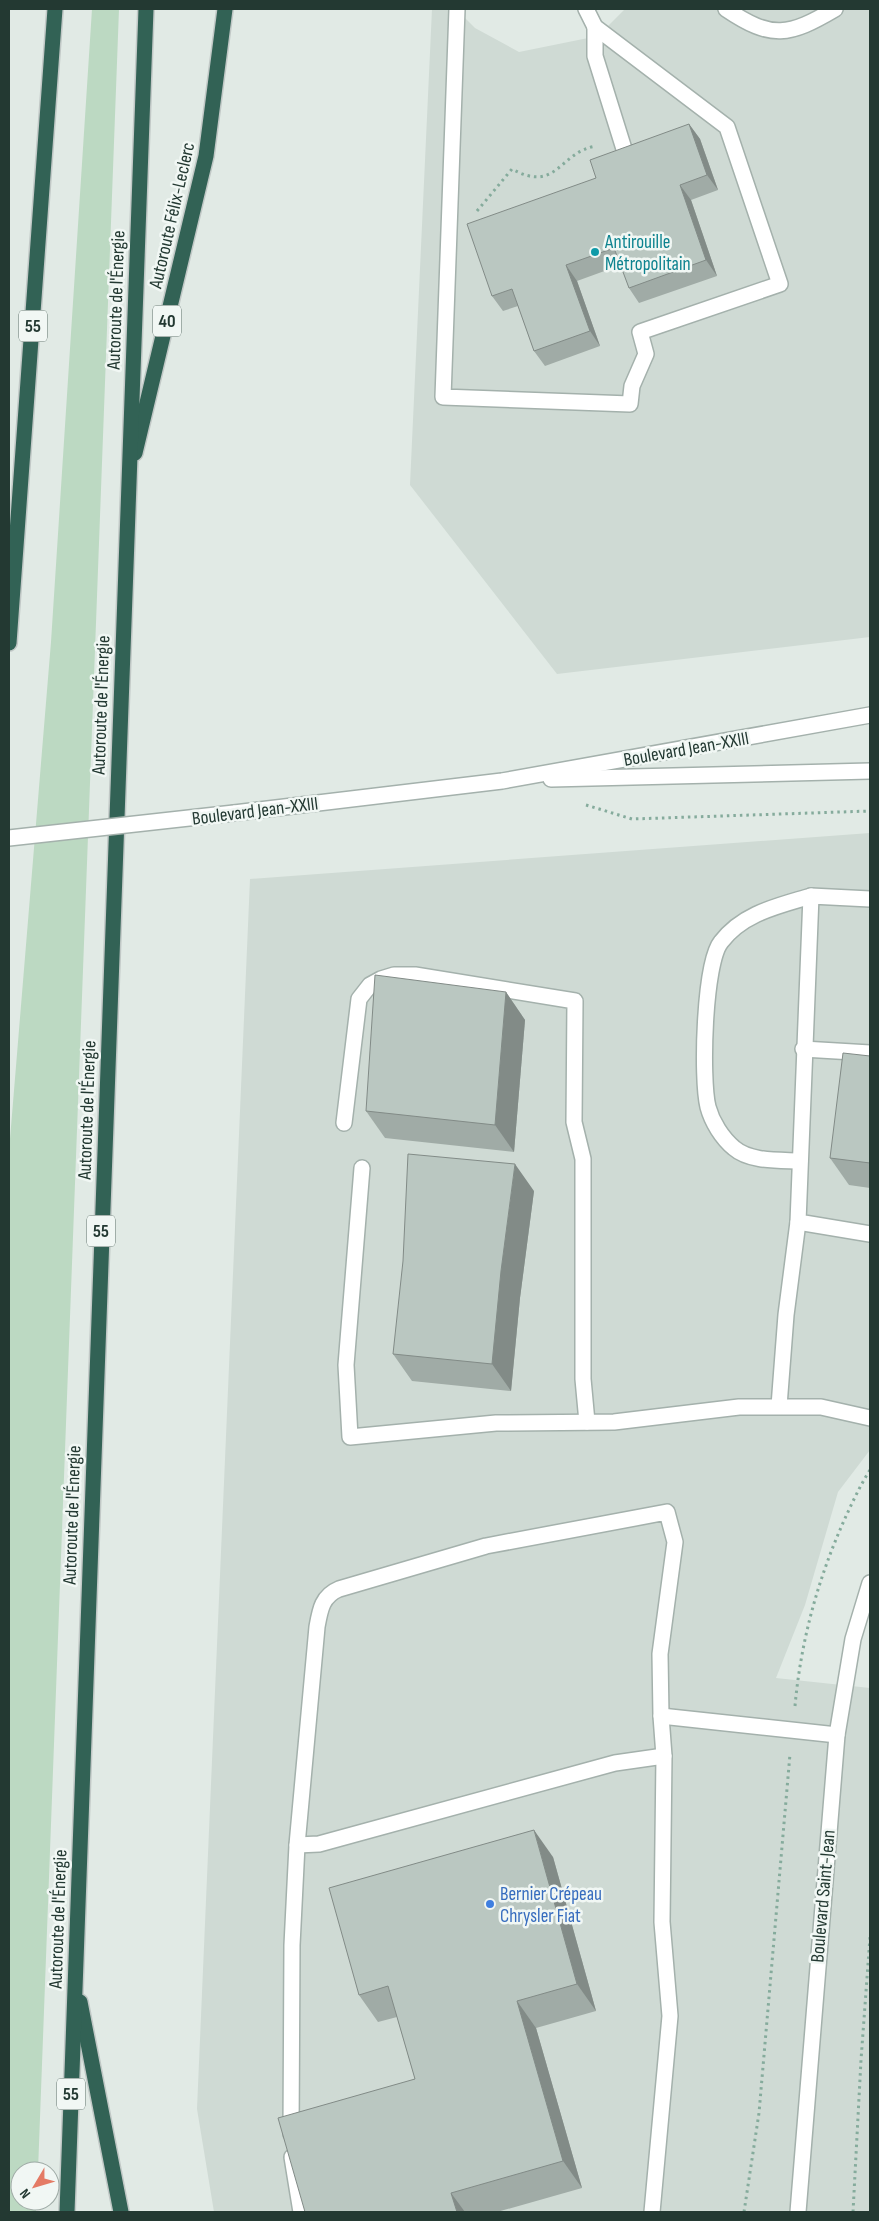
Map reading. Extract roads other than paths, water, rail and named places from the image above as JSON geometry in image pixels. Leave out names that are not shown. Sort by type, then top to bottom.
[{"type":"highway","name":"55","points":[[9,642],[55,9]]},
{"type":"highway","name":"Autoroute de l'Énergie","points":[[67,2212],[146,9]]},
{"type":"highway","name":"Autoroute Félix-Leclerc","points":[[128,486],[206,156],[225,9]]},
{"type":"highway","points":[[75,1976],[121,2212]]},
{"type":"street","points":[[457,9],[443,397],[630,404],[632,386],[646,354],[640,332],[780,284],[727,126],[596,27],[586,9]]},
{"type":"street","points":[[726,9],[754,26],[784,31],[808,25],[835,9]]},
{"type":"street","points":[[596,27],[595,56],[629,165]]},
{"type":"street","name":"Boulevard Jean-XXIII","points":[[9,838],[502,780],[870,715]]},
{"type":"street","name":"Boulevard Jean-XXIII","points":[[502,780],[870,771]]},
{"type":"street","points":[[779,1406],[786,1315],[798,1222],[803,1048],[811,896]]},
{"type":"street","points":[[800,1161],[748,1156],[735,1149],[721,1134],[711,1115],[706,1094],[706,1038],[712,962],[719,944],[733,929],[751,916],[811,896],[870,899]]},
{"type":"street","points":[[344,1123],[359,999],[376,982],[394,975],[415,975],[575,1001],[574,1122],[583,1159],[583,1379],[587,1422]]},
{"type":"street","points":[[803,1048],[870,1053]]},
{"type":"street","points":[[362,1168],[346,1365],[350,1437],[496,1423],[614,1422],[739,1407],[821,1407],[870,1418]]},
{"type":"street","points":[[798,1222],[870,1234]]},
{"type":"street","points":[[301,2212],[293,2168],[291,2133],[292,1945],[297,1845],[317,1627],[321,1607],[325,1599],[339,1589],[486,1546],[667,1512],[675,1542],[660,1654],[664,1756],[662,1922],[670,2016],[652,2212]]},
{"type":"street","name":"Boulevard Saint-Jean","points":[[798,2212],[837,1735],[853,1640],[870,1582]]},
{"type":"street","points":[[661,1716],[837,1735]]},
{"type":"street","points":[[297,1845],[320,1844],[615,1763],[664,1756]]},
{"type":"place","name":"Antirouille Métropolitain","points":[[595,252]]},
{"type":"place","name":"Bernier Crépeau Chrysler Fiat","points":[[490,1904]]}]
